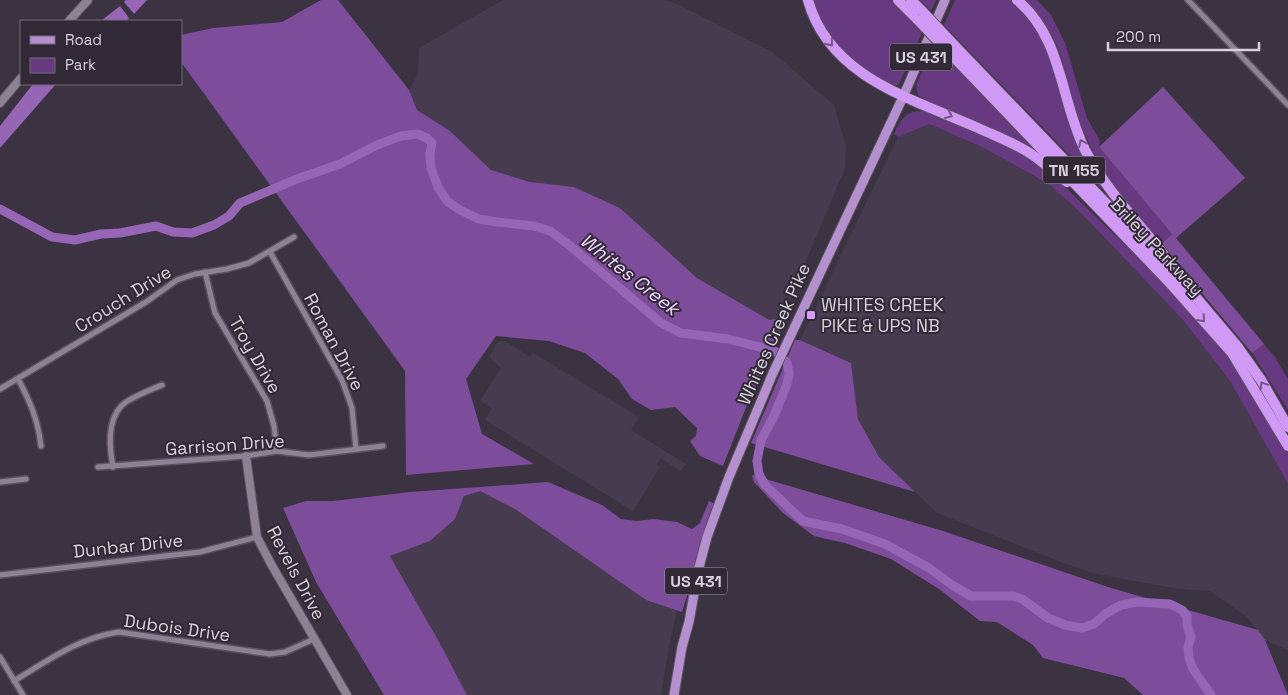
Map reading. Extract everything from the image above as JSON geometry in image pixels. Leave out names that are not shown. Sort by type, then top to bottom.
[{"type":"highway","points":[[808,0],[816,23],[826,39],[838,54],[861,73],[903,97],[937,110],[1020,148],[1034,156],[1098,206]]},
{"type":"highway","name":"Briley Parkway","points":[[898,0],[920,15]]},
{"type":"highway","name":"Briley Parkway","points":[[911,0],[920,15],[1168,281],[1232,353],[1288,446]]},
{"type":"highway","points":[[1017,0],[1033,16],[1048,38],[1078,133],[1096,168],[1117,199],[1177,270],[1194,295]]},
{"type":"highway","name":"Briley Parkway","points":[[949,46],[1194,295],[1238,346],[1261,380],[1288,427]]},
{"type":"main road","name":"Whites Creek Pike","points":[[674,695],[682,647],[707,537],[729,477],[773,373],[903,97],[945,0]]},
{"type":"street","points":[[71,20],[88,0]]},
{"type":"street","points":[[1188,0],[1288,105]]},
{"type":"street","points":[[0,103],[20,79]]},
{"type":"street","name":"Crouch Drive","points":[[0,390],[139,307],[177,280],[205,272],[240,266],[270,252],[294,237]]},
{"type":"street","name":"Roman Drive","points":[[270,252],[342,380],[352,408],[356,449]]},
{"type":"street","name":"Troy Drive","points":[[205,272],[215,313],[267,401],[274,426],[276,451]]},
{"type":"street","points":[[18,379],[35,417],[41,446]]},
{"type":"street","points":[[112,467],[109,444],[114,416],[125,402],[162,385]]},
{"type":"street","name":"Garrison Drive","points":[[98,467],[246,456],[276,451],[309,455],[383,446]]},
{"type":"street","name":"Revels Drive","points":[[246,456],[257,537],[347,695]]},
{"type":"street","points":[[0,482],[26,479]]},
{"type":"street","name":"Dunbar Drive","points":[[0,574],[200,552],[257,537]]},
{"type":"street","name":"Dubois Drive","points":[[14,681],[76,644],[100,635],[119,632],[270,654],[284,652],[314,639]]},
{"type":"street","points":[[0,656],[23,695]]},
{"type":"shaded area","points":[[126,0],[147,0],[134,14],[124,2]]},
{"type":"shaded area","points":[[321,0],[338,0],[409,90],[417,110],[450,131],[491,170],[530,182],[574,187],[620,208],[697,278],[769,320],[782,318],[780,335],[747,405],[723,466],[700,456],[690,441],[696,436],[697,428],[675,407],[651,410],[632,399],[618,379],[585,353],[549,341],[496,336],[466,379],[482,434],[534,464],[406,475],[405,371],[182,63],[182,35],[213,28],[282,22]]},
{"type":"shaded area","points":[[503,0],[664,0],[677,4],[772,52],[834,105],[846,147],[845,168],[782,318],[769,321],[697,278],[620,208],[574,187],[530,182],[491,170],[450,131],[417,110],[409,90],[418,74],[419,48]]},
{"type":"shaded area","points":[[120,6],[129,18],[127,20],[102,20]]},
{"type":"shaded area","points":[[32,85],[55,85],[0,148],[0,126]]},
{"type":"shaded area","points":[[1163,87],[1245,178],[1176,238],[1264,344],[1252,353],[1161,244],[1172,234],[1099,147]]},
{"type":"shaded area","points":[[929,124],[982,147],[1051,186],[1082,214],[1183,320],[1230,381],[1288,484],[1288,650],[1265,640],[1247,617],[1210,591],[1179,589],[1097,574],[1066,564],[937,513],[879,457],[858,419],[851,363],[800,340],[898,137]]},
{"type":"shaded area","points":[[795,340],[800,340],[851,363],[858,419],[879,457],[915,492],[751,443]]},
{"type":"shaded area","points":[[505,341],[530,357],[533,353],[639,417],[631,430],[686,464],[681,471],[660,458],[657,465],[660,467],[633,511],[485,420],[492,408],[480,401],[501,368],[491,359],[490,355],[496,344]]},
{"type":"shaded area","points":[[752,475],[943,531],[1111,588],[1258,630],[1265,640],[1288,695],[1143,695],[1124,678],[1043,658],[1033,645],[997,622],[980,621],[939,589],[891,559],[845,543],[814,536],[783,513],[754,482]]},
{"type":"shaded area","points":[[548,482],[602,505],[621,519],[637,521],[654,519],[677,522],[692,529],[700,523],[709,501],[715,504],[682,612],[646,600],[515,509],[480,491],[464,496],[455,519],[430,541],[390,556],[467,695],[384,695],[316,582],[283,508],[306,501],[333,501],[410,492]]},
{"type":"shaded area","points":[[480,490],[515,509],[646,600],[677,610],[661,695],[467,695],[390,555],[430,541],[455,519],[464,496]]},
{"type":"green space","points":[[811,0],[891,0],[922,33],[899,84],[895,86],[857,64],[840,50],[826,33]]},
{"type":"green space","points":[[920,0],[936,0],[931,11]]},
{"type":"green space","points":[[955,0],[1013,0],[1017,3],[1045,39],[1067,111],[1106,189],[1103,190],[944,25]]},
{"type":"green space","points":[[1025,0],[1037,0],[1051,15],[1065,43],[1087,118],[1100,141],[1099,147],[1172,234],[1161,244],[1115,190],[1102,170],[1079,122],[1061,56],[1054,39],[1045,24]]},
{"type":"green space","points":[[934,45],[1037,152],[1036,154],[930,103],[918,95],[916,85]]},
{"type":"green space","points":[[918,111],[939,115],[1032,160],[1056,178],[1159,278],[1229,355],[1256,395],[1288,452],[1288,484],[1230,381],[1183,320],[1082,214],[1051,186],[982,147],[929,124],[898,137],[894,134],[903,118]]},
{"type":"green space","points":[[1264,344],[1275,357],[1288,379],[1288,410],[1252,353]]},
{"type":"waterway","name":"Whites Creek","points":[[0,209],[52,237],[75,240],[156,226],[173,232],[192,233],[214,225],[229,216],[240,203],[297,179],[340,164],[377,145],[401,136],[417,134],[427,138],[432,143],[430,154],[431,168],[438,187],[447,201],[460,210],[479,219],[534,226],[550,231],[661,323],[681,333],[728,339],[775,351],[787,363],[789,373],[787,384],[773,418],[761,440],[757,461],[759,474],[765,485],[803,521],[842,529],[885,544],[929,568],[971,596],[1013,596],[1022,599],[1048,618],[1065,625],[1082,628],[1094,624],[1105,614],[1121,605],[1137,602],[1170,604],[1182,610],[1187,616],[1187,625],[1191,637],[1188,647],[1189,658],[1193,669],[1211,695]]},
{"type":"place","name":"WHITES CREEK PIKE & UPS NB","points":[[811,315]]}]
